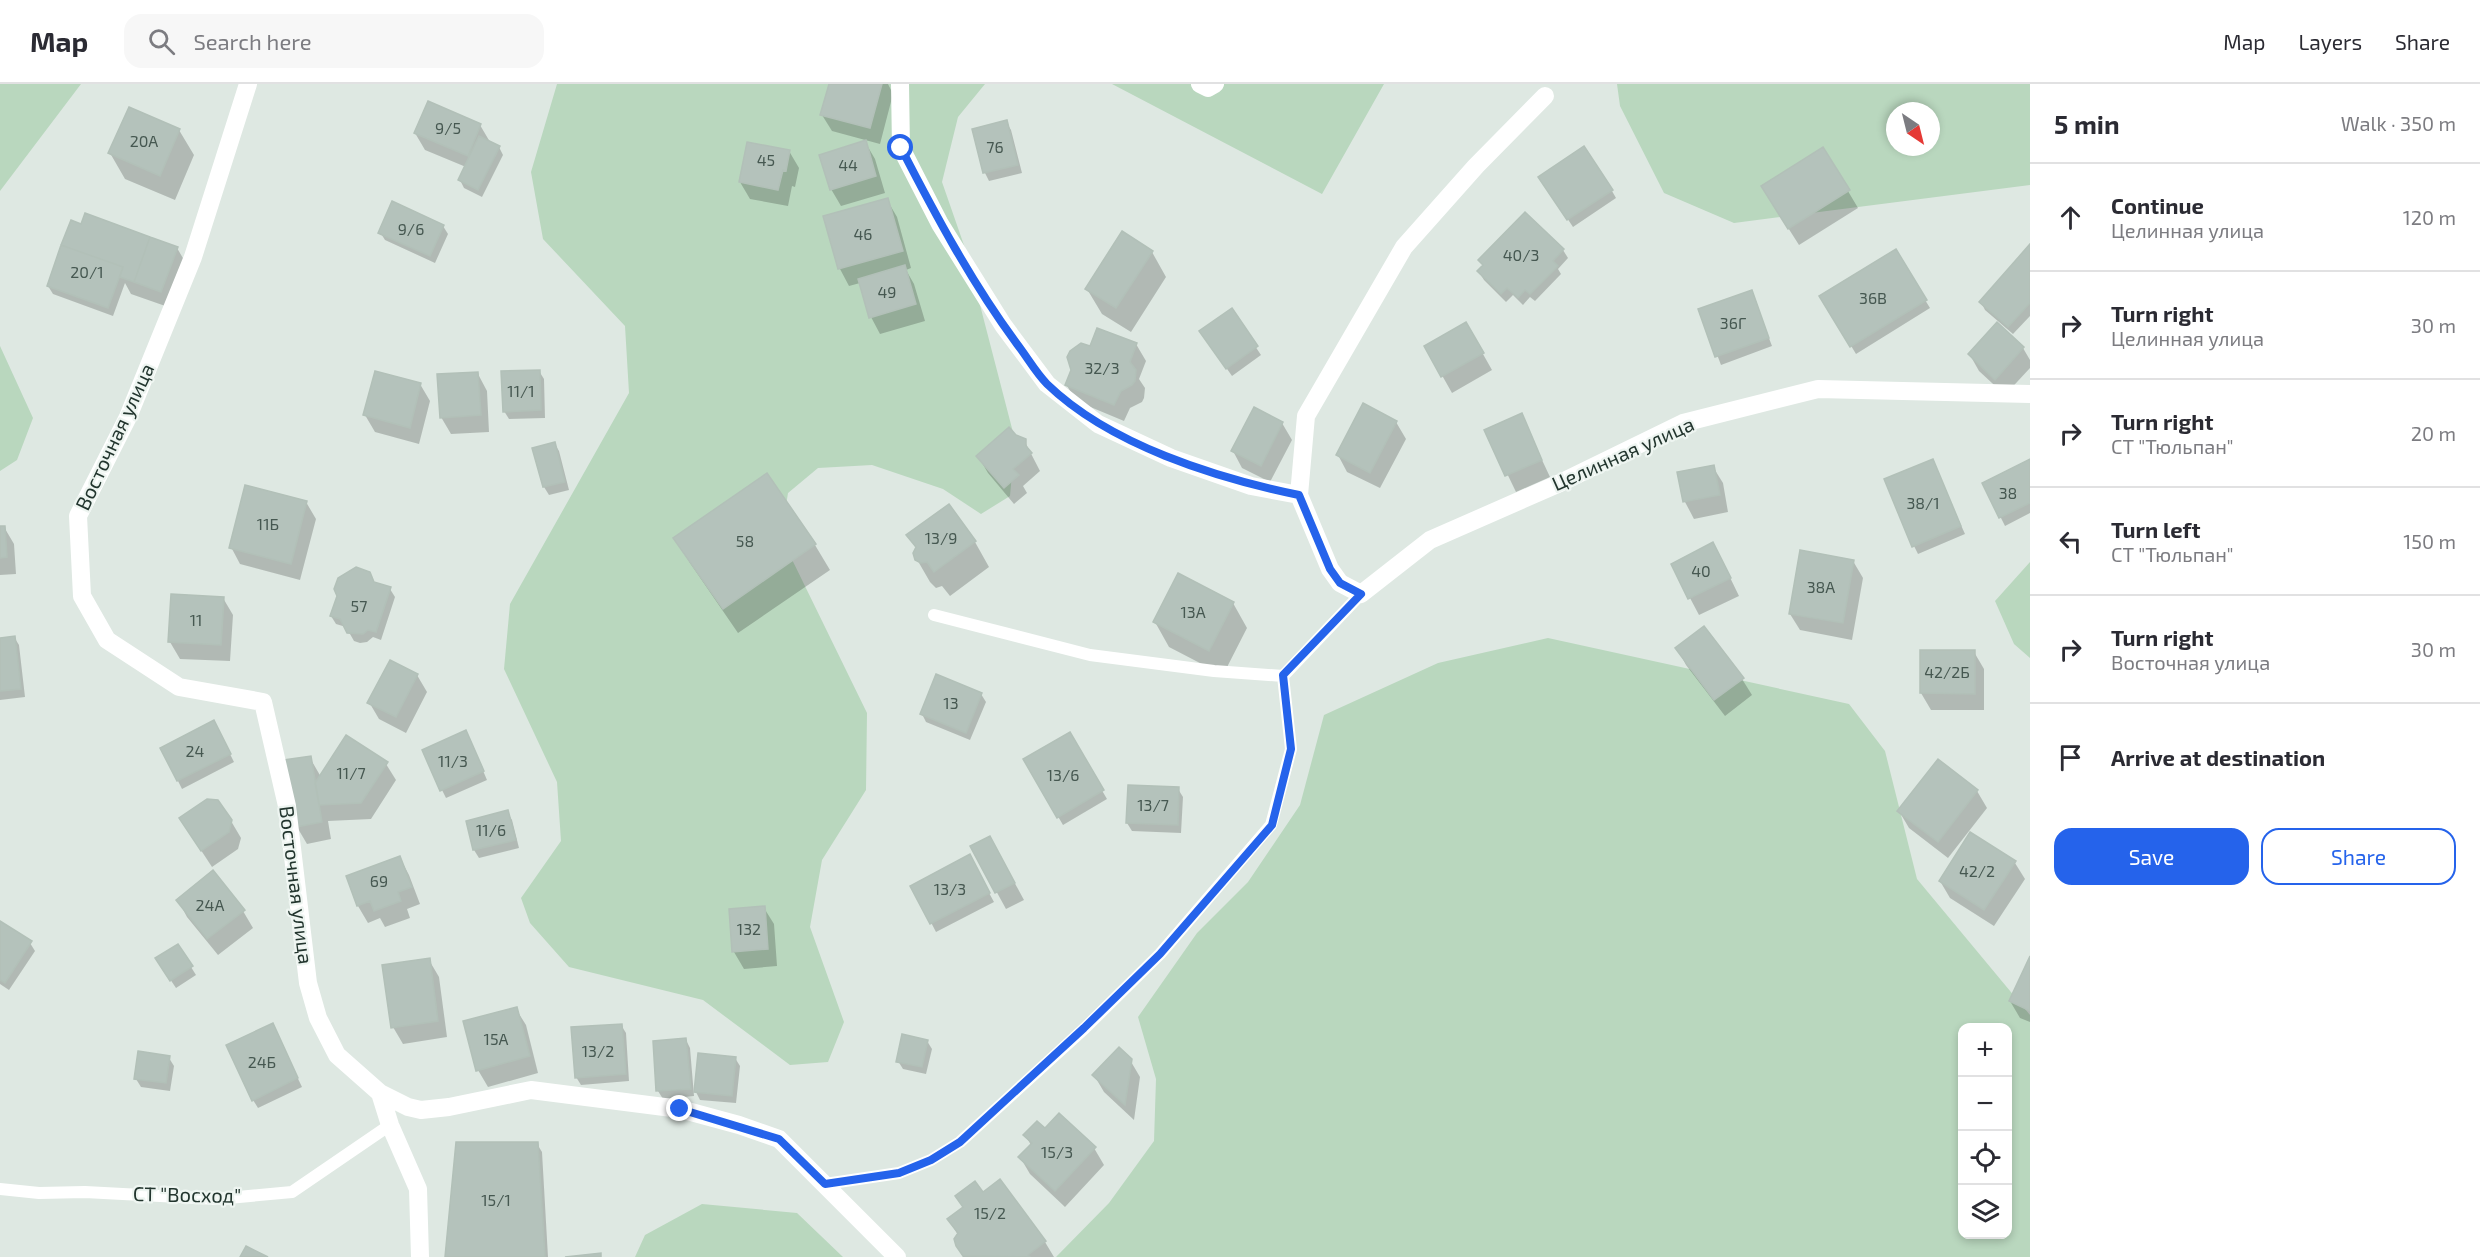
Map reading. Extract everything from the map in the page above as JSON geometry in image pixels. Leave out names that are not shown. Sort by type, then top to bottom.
[{"type":"street","name":"Восточная улица","points":[[248,84],[193,257],[128,417],[78,516],[82,596],[107,640],[179,687],[263,702],[287,806],[308,983],[318,1018],[337,1055],[380,1093],[408,1107],[421,1110],[449,1107],[531,1090],[680,1109],[779,1139],[897,1257]]},
{"type":"street","points":[[900,84],[901,148],[945,233],[1003,325],[1047,384],[1098,424],[1171,458],[1251,486],[1299,495]]},
{"type":"street","points":[[1200,84],[1209,87],[1215,84]]},
{"type":"street","points":[[1361,594],[1340,583],[1330,569],[1299,495],[1306,416],[1404,247],[1476,166],[1545,96]]},
{"type":"street","name":"Целинная улица","points":[[1361,594],[1430,540],[1560,483],[1683,423],[1818,389],[2030,394]]},
{"type":"street","points":[[380,1093],[390,1125],[418,1189],[420,1257]]},
{"type":"lane","points":[[934,615],[1090,655],[1214,671],[1283,675],[1361,594]]},
{"type":"lane","points":[[825,1184],[899,1173],[931,1160],[960,1142],[1084,1028],[1160,954],[1272,825],[1291,749],[1283,675]]},
{"type":"lane","name":"СТ \"Восход\"","points":[[0,1189],[39,1194],[86,1192],[217,1199],[292,1192],[390,1125]]},
{"type":"green space","points":[[0,84],[81,84],[0,191]]},
{"type":"green space","points":[[557,84],[985,84],[958,117],[942,182],[966,251],[1015,440],[1010,496],[981,514],[943,489],[872,465],[818,468],[788,493],[781,537],[867,713],[866,790],[822,860],[810,927],[844,1022],[828,1062],[790,1065],[703,1000],[569,967],[530,923],[521,898],[561,841],[557,782],[504,669],[510,604],[629,393],[625,326],[543,239],[531,172]]},
{"type":"green space","points":[[1112,84],[1384,84],[1322,194]]},
{"type":"green space","points":[[1617,84],[2030,84],[2030,185],[1734,223],[1664,193],[1620,106]]},
{"type":"green space","points":[[0,346],[33,418],[17,460],[0,471]]},
{"type":"green space","points":[[2030,562],[2030,658],[2014,644],[1995,601]]},
{"type":"green space","points":[[1548,638],[1849,704],[1885,751],[1917,879],[2030,1015],[2030,1257],[1056,1257],[1109,1203],[1154,1141],[1156,1079],[1138,1017],[1197,933],[1248,882],[1300,805],[1324,715],[1438,663]]},
{"type":"green space","points":[[702,1204],[797,1213],[843,1257],[635,1257],[645,1235]]},
{"type":"building","points":[[829,84],[882,84],[870,128],[820,115]]},
{"type":"building","points":[[428,101],[481,124],[468,156],[414,133]]},
{"type":"building","points":[[129,107],[180,129],[160,176],[108,153]]},
{"type":"building","points":[[1007,120],[1018,165],[983,173],[972,129]]},
{"type":"building","points":[[479,136],[500,146],[478,190],[458,180]]},
{"type":"building","points":[[866,140],[876,176],[830,190],[819,155]]},
{"type":"building","points":[[747,142],[790,150],[786,171],[783,170],[778,190],[739,182]]},
{"type":"building","points":[[1584,146],[1613,190],[1567,220],[1538,177]]},
{"type":"building","points":[[1823,147],[1850,190],[1788,229],[1761,186]]},
{"type":"building","points":[[888,198],[903,251],[838,269],[823,216]]},
{"type":"building","points":[[392,201],[444,225],[430,256],[378,233]]},
{"type":"building","points":[[1525,212],[1564,249],[1553,261],[1558,266],[1530,294],[1525,290],[1518,298],[1507,288],[1501,294],[1477,271],[1483,265],[1478,260]]},
{"type":"building","points":[[85,213],[150,237],[134,282],[120,277],[123,267],[61,245],[71,220],[81,224]]},
{"type":"building","points":[[1122,231],[1153,251],[1116,308],[1085,289]]},
{"type":"building","points":[[150,237],[178,247],[161,292],[134,282]]},
{"type":"building","points":[[2030,244],[2030,303],[2008,327],[1979,302]]},
{"type":"building","points":[[61,245],[123,267],[108,308],[47,286]]},
{"type":"building","points":[[1896,249],[1927,300],[1850,347],[1819,296]]},
{"type":"building","points":[[905,265],[916,304],[869,318],[858,279]]},
{"type":"building","points":[[1752,290],[1769,338],[1715,357],[1698,309]]},
{"type":"building","points":[[1232,308],[1258,346],[1226,369],[1199,331]]},
{"type":"building","points":[[1466,322],[1484,353],[1441,377],[1424,346]]},
{"type":"building","points":[[1997,322],[2024,347],[1995,380],[1968,354]]},
{"type":"building","points":[[1097,328],[1137,343],[1130,362],[1136,370],[1135,381],[1121,391],[1114,405],[1065,385],[1071,370],[1067,357],[1070,351],[1081,343],[1090,346]]},
{"type":"building","points":[[540,370],[541,410],[503,412],[501,371]]},
{"type":"building","points":[[375,371],[421,383],[410,428],[363,415]]},
{"type":"building","points":[[478,372],[481,415],[440,418],[437,374]]},
{"type":"building","points":[[1363,403],[1397,421],[1370,473],[1336,455]]},
{"type":"building","points":[[1254,407],[1283,422],[1261,466],[1231,451]]},
{"type":"building","points":[[1522,413],[1542,460],[1505,476],[1484,430]]},
{"type":"building","points":[[1009,427],[1016,435],[1026,439],[1026,446],[1032,453],[1013,469],[1019,475],[1004,488],[976,456]]},
{"type":"building","points":[[555,442],[565,482],[543,487],[532,448]]},
{"type":"building","points":[[1933,459],[1961,526],[1912,547],[1884,479]]},
{"type":"building","points":[[2030,459],[2030,503],[1999,518],[1982,483]]},
{"type":"building","points":[[1714,465],[1720,495],[1683,502],[1677,472]]},
{"type":"building","points":[[767,473],[816,544],[723,609],[673,538]]},
{"type":"building","points":[[245,485],[307,501],[291,564],[229,548]]},
{"type":"building","points":[[949,504],[976,541],[934,572],[927,562],[921,563],[915,560],[913,553],[916,547],[906,535]]},
{"type":"building","points":[[0,526],[5,526],[7,557],[0,558]]},
{"type":"building","points":[[1713,542],[1731,578],[1688,599],[1671,564]]},
{"type":"building","points":[[1800,550],[1854,560],[1843,623],[1789,614]]},
{"type":"building","points":[[356,567],[370,572],[374,582],[391,587],[376,632],[368,630],[363,634],[347,633],[340,619],[330,616],[337,596],[334,589],[338,578]]},
{"type":"building","points":[[1178,573],[1234,602],[1209,651],[1153,622]]},
{"type":"building","points":[[171,594],[224,597],[221,645],[168,642]]},
{"type":"building","points":[[1704,626],[1744,678],[1714,700],[1675,648]]},
{"type":"building","points":[[15,636],[21,689],[0,691],[0,638]]},
{"type":"building","points":[[1920,650],[1975,650],[1975,694],[1920,693]]},
{"type":"building","points":[[390,660],[418,674],[396,717],[367,703]]},
{"type":"building","points":[[936,674],[982,693],[966,733],[920,714]]},
{"type":"building","points":[[214,720],[231,754],[177,781],[160,748]]},
{"type":"building","points":[[466,730],[484,771],[440,791],[422,750]]},
{"type":"building","points":[[1070,732],[1104,790],[1057,818],[1023,759]]},
{"type":"building","points":[[346,735],[388,762],[361,803],[319,805],[315,783]]},
{"type":"building","points":[[311,756],[322,822],[296,827],[284,760]]},
{"type":"building","points":[[1938,759],[1978,790],[1938,842],[1897,811]]},
{"type":"building","points":[[1128,785],[1179,787],[1178,825],[1126,823]]},
{"type":"building","points":[[207,799],[218,800],[232,820],[229,832],[201,851],[179,818]]},
{"type":"building","points":[[508,810],[516,840],[473,850],[466,821]]},
{"type":"building","points":[[1970,832],[2016,861],[1984,910],[1939,881]]},
{"type":"building","points":[[990,836],[1015,883],[995,893],[970,846]]},
{"type":"building","points":[[970,854],[990,893],[930,924],[910,886]]},
{"type":"building","points":[[400,856],[412,887],[398,892],[401,901],[374,911],[370,901],[357,906],[346,876]]},
{"type":"building","points":[[213,870],[245,910],[207,939],[176,900]]},
{"type":"building","points":[[765,906],[768,949],[732,952],[729,909]]},
{"type":"building","points":[[0,921],[32,941],[5,983],[0,980]]},
{"type":"building","points":[[178,944],[193,966],[170,981],[155,958]]},
{"type":"building","points":[[2030,956],[2030,1011],[2009,1001]]},
{"type":"building","points":[[430,958],[438,1021],[391,1028],[382,965]]},
{"type":"building","points":[[517,1007],[530,1056],[476,1071],[463,1021]]},
{"type":"building","points":[[273,1023],[298,1078],[252,1101],[226,1045]]},
{"type":"building","points":[[622,1024],[626,1074],[575,1078],[571,1027]]},
{"type":"building","points":[[902,1034],[928,1040],[922,1067],[896,1062]]},
{"type":"building","points":[[686,1038],[691,1089],[656,1091],[653,1041]]},
{"type":"building","points":[[1119,1047],[1132,1059],[1125,1105],[1092,1075]]},
{"type":"building","points":[[138,1051],[170,1056],[166,1083],[134,1079]]},
{"type":"building","points":[[698,1053],[736,1057],[732,1096],[694,1092]]},
{"type":"building","points":[[1059,1113],[1096,1147],[1055,1191],[1018,1157],[1032,1143],[1023,1135],[1037,1121],[1045,1128]]},
{"type":"building","points":[[456,1142],[538,1142],[545,1257],[445,1257]]},
{"type":"building","points":[[1000,1179],[1046,1241],[1028,1255],[1030,1257],[963,1256],[954,1239],[958,1233],[947,1219],[963,1207],[955,1196],[975,1181],[983,1192]]},
{"type":"building","points":[[246,1246],[268,1257],[240,1257]]},
{"type":"building","points":[[601,1253],[601,1257],[565,1257]]},
{"type":"route","points":[[680,1109],[779,1139],[825,1184],[899,1173],[931,1160],[960,1142],[1084,1028],[1160,954],[1272,825],[1291,749],[1283,675],[1361,594],[1340,583],[1330,569],[1299,495],[1251,486],[1171,458],[1098,424],[1047,384],[1003,325],[940,224],[901,148]]}]
